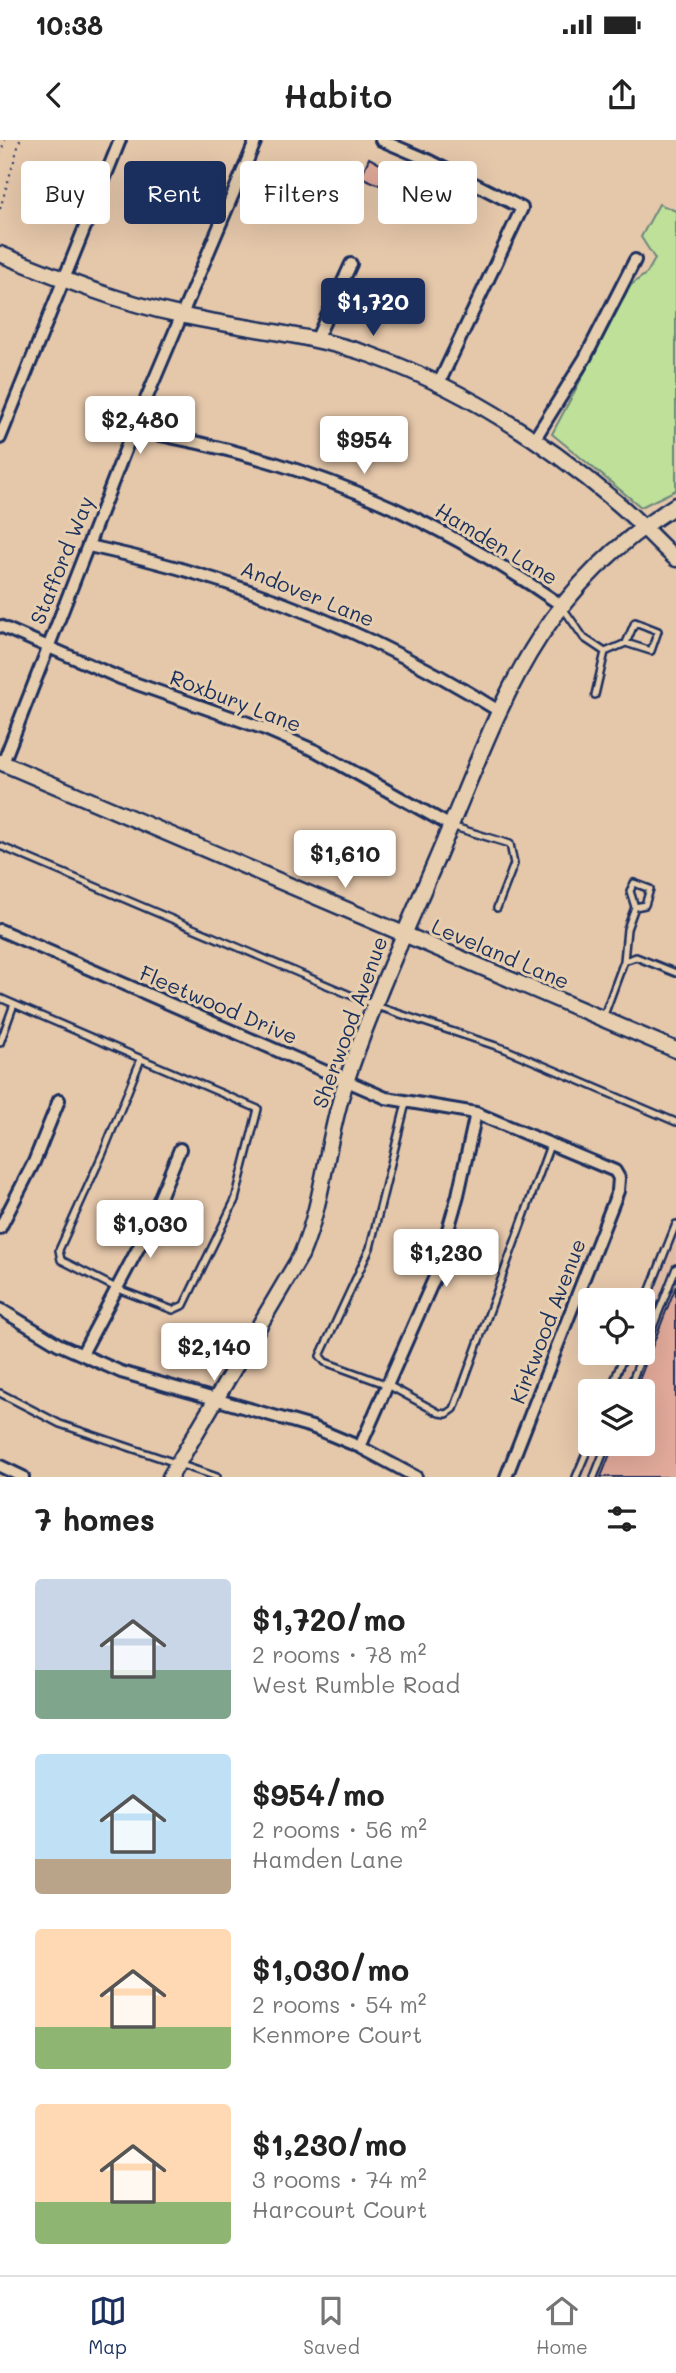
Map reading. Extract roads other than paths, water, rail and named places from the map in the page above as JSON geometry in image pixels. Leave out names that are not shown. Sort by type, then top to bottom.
[{"type":"street","points":[[0,438],[120,140]]},
{"type":"street","name":"Stafford Way","points":[[1,762],[133,430],[256,140]]},
{"type":"street","points":[[381,140],[428,160],[522,208],[439,383]]},
{"type":"street","points":[[0,254],[62,280],[181,315],[316,340],[369,355],[439,383],[534,440],[644,526],[676,559]]},
{"type":"street","points":[[534,440],[585,358],[635,260]]},
{"type":"street","points":[[316,340],[351,264]]},
{"type":"street","name":"Hamden Lane","points":[[133,430],[232,449],[363,493],[468,545],[561,605]]},
{"type":"street","name":"Sherwood Avenue","points":[[174,1471],[306,1245],[316,1214],[332,1130],[347,1081],[404,935],[499,711],[533,645],[561,605],[603,559],[644,526],[676,505]]},
{"type":"street","name":"Andover Lane","points":[[89,546],[224,580],[323,617],[410,658],[499,711]]},
{"type":"street","name":"Roxbury Lane","points":[[0,626],[47,648],[316,751],[451,826]]},
{"type":"street","name":"Leveland Lane","points":[[1,762],[676,1050]]},
{"type":"street","name":"Fleetwood Drive","points":[[0,930],[347,1081],[407,1103],[476,1113],[609,1168],[619,1178]]},
{"type":"street","points":[[0,1228],[34,1162],[59,1100]]},
{"type":"street","points":[[360,1447],[437,1267],[458,1195],[476,1113]]},
{"type":"street","points":[[82,1354],[118,1289],[180,1149]]},
{"type":"street","name":"Kirkwood Avenue","points":[[506,1477],[618,1191],[619,1178]]},
{"type":"street","points":[[0,1309],[58,1344],[121,1372],[312,1427],[360,1447],[415,1477]]},
{"type":"street","points":[[0,1466],[23,1477]]},
{"type":"lane","points":[[561,605],[584,638],[605,652]]},
{"type":"lane","points":[[605,652],[626,643],[635,622],[658,631],[648,652],[626,643]]},
{"type":"lane","points":[[595,695],[605,652]]},
{"type":"lane","points":[[451,826],[510,844],[514,864],[497,908]]},
{"type":"lane","points":[[0,846],[376,1006],[505,1049],[676,1122]]},
{"type":"lane","points":[[603,1019],[624,961],[627,929],[635,907],[630,891],[634,883],[640,883],[650,890],[650,895],[645,905],[635,907]]},
{"type":"lane","points":[[624,961],[636,957],[676,973]]},
{"type":"lane","points":[[0,998],[141,1059],[258,1110],[234,1200],[184,1306],[173,1310],[118,1289],[61,1260],[58,1250],[103,1153],[141,1059]]},
{"type":"lane","points":[[0,1043],[14,1004]]},
{"type":"lane","points":[[407,1103],[370,1248],[320,1356],[325,1362],[388,1385],[439,1413],[447,1414],[454,1409],[551,1142]]},
{"type":"lane","points":[[651,1288],[676,1224]]},
{"type":"lane","points":[[633,1379],[676,1268]]},
{"type":"lane","points":[[0,1393],[60,1424],[174,1471],[217,1477]]},
{"type":"lane","points":[[576,1477],[585,1456]]},
{"type":"lane","points":[[594,1477],[602,1456]]}]
